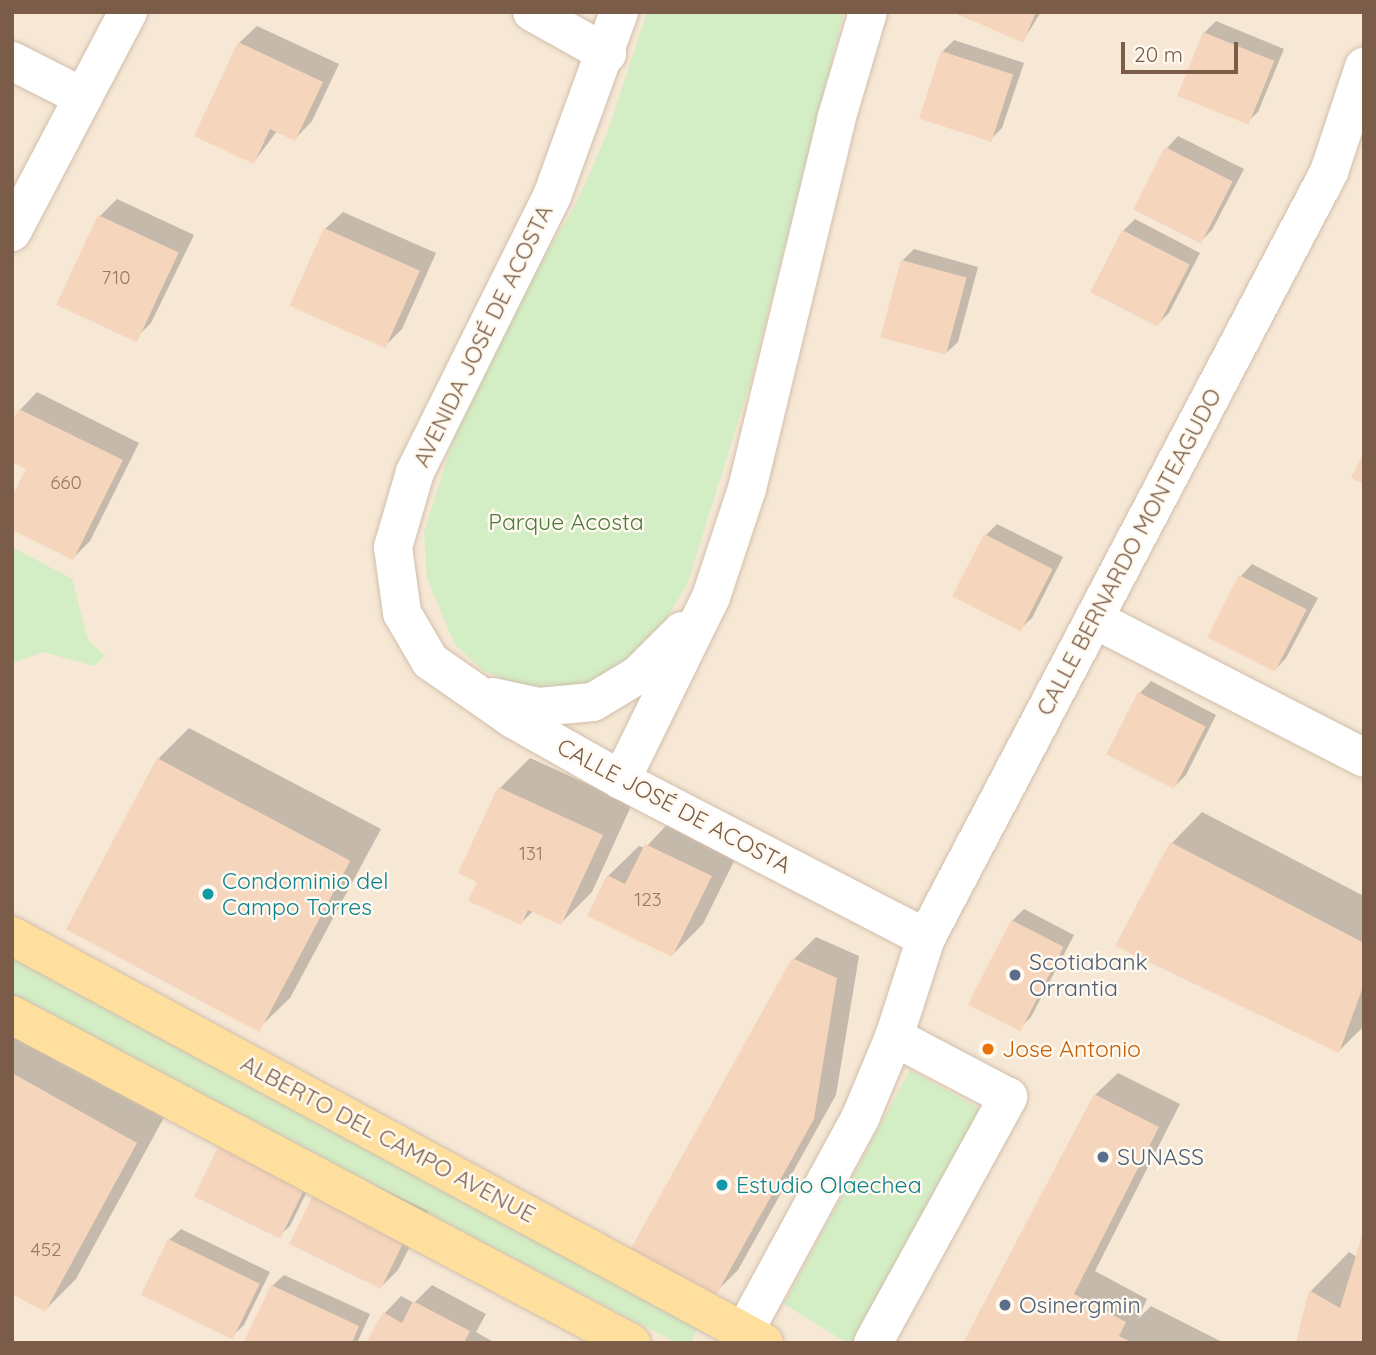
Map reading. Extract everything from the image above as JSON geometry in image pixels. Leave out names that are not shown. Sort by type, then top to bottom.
[{"type":"main road","name":"ALBERTO DEL CAMPO AVENUE","points":[[12,936],[749,1339]]},
{"type":"main road","points":[[12,1015],[631,1343]]},
{"type":"street","points":[[12,232],[128,12]]},
{"type":"street","points":[[532,12],[607,54]]},
{"type":"street","name":"AVENIDA JOSÉ DE ACOSTA","points":[[441,671],[414,639],[396,586],[393,547],[400,513],[415,472],[552,196],[607,54],[619,12]]},
{"type":"street","points":[[621,780],[710,597],[773,395],[836,120],[868,12]]},
{"type":"street","points":[[12,61],[83,97]]},
{"type":"street","name":"CALLE BERNARDO MONTEAGUDO","points":[[749,1339],[861,1115],[894,1037],[926,938],[1329,172],[1364,67]]},
{"type":"street","points":[[441,671],[485,695],[539,707],[593,702],[638,675],[710,597]]},
{"type":"street","points":[[1094,619],[1364,758]]},
{"type":"street","name":"CALLE JOSÉ DE ACOSTA","points":[[441,671],[621,780],[926,938]]},
{"type":"street","points":[[873,1343],[1008,1097],[894,1037]]},
{"type":"shaded area","points":[[12,12],[1364,12],[1364,1343],[12,1343]]},
{"type":"green space","name":"Parque Acosta","points":[[647,12],[844,12],[749,387],[687,585],[650,646],[598,680],[557,689],[520,685],[484,671],[455,645],[427,579],[424,533],[473,376],[576,204],[608,131]]},
{"type":"green space","points":[[12,547],[72,579],[88,640],[105,656],[94,666],[44,652],[12,663]]},
{"type":"green space","points":[[12,943],[702,1318],[691,1343],[677,1343],[12,998]]},
{"type":"green space","points":[[910,1070],[986,1112],[860,1343],[847,1343],[784,1304]]},
{"type":"building","points":[[954,12],[1036,12],[1023,43]]},
{"type":"building","points":[[1203,32],[1274,61],[1249,125],[1177,96]]},
{"type":"building","points":[[238,42],[323,82],[295,141],[270,129],[254,164],[194,136]]},
{"type":"building","points":[[941,51],[1013,74],[991,142],[919,119]]},
{"type":"building","points":[[1165,147],[1233,182],[1201,244],[1133,209]]},
{"type":"building","points":[[98,215],[179,253],[137,342],[56,305]]},
{"type":"building","points":[[324,228],[420,271],[385,348],[289,306]]},
{"type":"building","points":[[1122,230],[1190,265],[1158,327],[1090,292]]},
{"type":"building","points":[[901,260],[967,278],[946,355],[880,337]]},
{"type":"building","points":[[19,409],[123,460],[73,560],[12,530],[12,497],[26,469],[12,462],[12,421]]},
{"type":"building","points":[[1364,452],[1364,484],[1351,478]]},
{"type":"building","points":[[984,534],[1053,569],[1021,631],[952,596]]},
{"type":"building","points":[[1239,575],[1307,610],[1275,672],[1207,637]]},
{"type":"building","points":[[1138,692],[1206,727],[1174,789],[1106,754]]},
{"type":"building","name":"Condominio del Campo Torres","points":[[157,758],[350,861],[259,1032],[66,929]]},
{"type":"building","points":[[498,787],[603,835],[561,925],[528,910],[521,925],[468,901],[477,882],[458,873]]},
{"type":"building","points":[[1170,842],[1364,943],[1364,984],[1339,1053],[1115,946]]},
{"type":"building","points":[[645,844],[712,876],[672,957],[587,916],[607,875],[625,884]]},
{"type":"building","name":"Scotiabank Orrantia","points":[[1011,920],[1064,947],[1020,1031],[968,1005]]},
{"type":"building","name":"Estudio Olaechea","points":[[792,958],[837,978],[814,1119],[716,1295],[630,1250]]},
{"type":"building","points":[[12,1073],[137,1143],[45,1312],[12,1294]]},
{"type":"building","points":[[1094,1094],[1159,1127],[1074,1294],[1126,1322],[1119,1336],[1133,1343],[963,1343]]},
{"type":"building","points":[[222,1139],[308,1181],[280,1239],[194,1197]]},
{"type":"building","points":[[319,1183],[411,1228],[381,1289],[289,1244]]},
{"type":"building","points":[[1364,1229],[1364,1343],[1296,1343],[1309,1290],[1340,1308]]},
{"type":"building","points":[[168,1239],[260,1284],[232,1339],[141,1295]]},
{"type":"building","points":[[271,1285],[359,1326],[352,1343],[244,1341]]},
{"type":"building","points":[[413,1301],[470,1331],[464,1343],[366,1343],[383,1312],[402,1323]]},
{"type":"place","name":"Condominio del Campo Torres","points":[[208,894]]},
{"type":"place","name":"Scotiabank Orrantia","points":[[1015,975]]},
{"type":"place","name":"Jose Antonio","points":[[988,1049]]},
{"type":"place","name":"SUNASS","points":[[1103,1157]]},
{"type":"place","name":"Estudio Olaechea","points":[[722,1185]]},
{"type":"place","name":"Osinergmin","points":[[1005,1305]]}]
